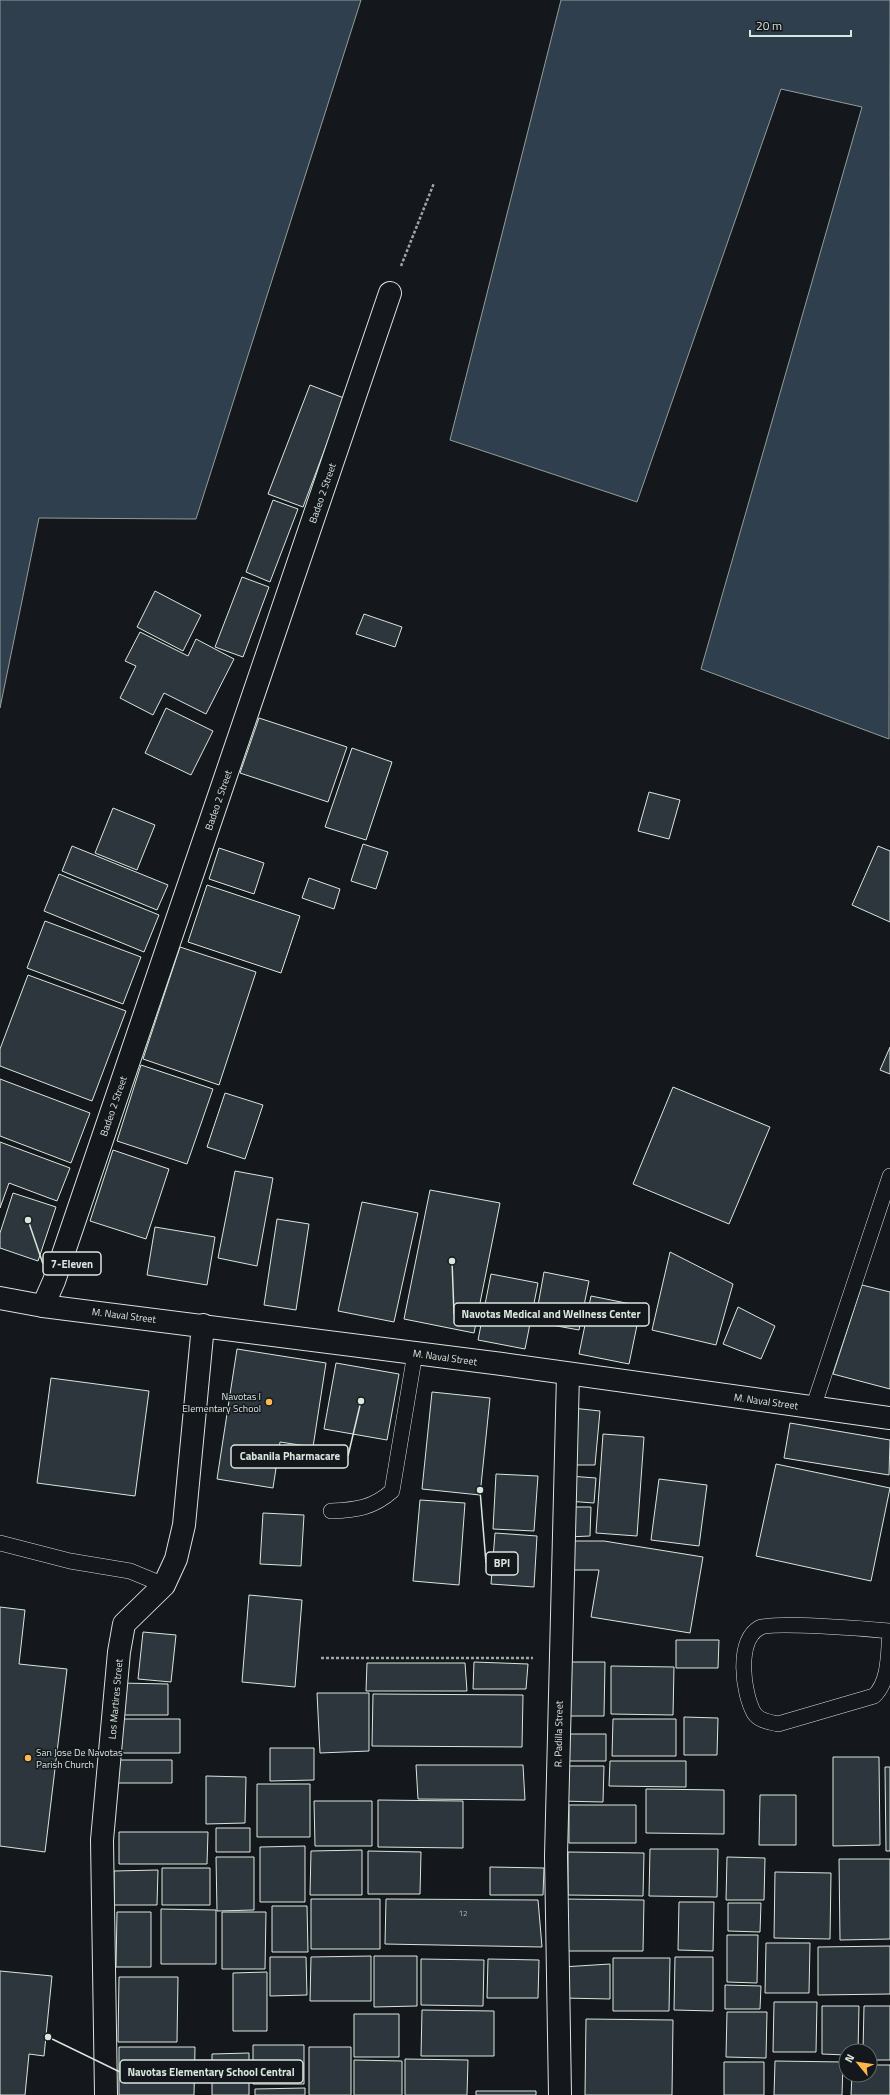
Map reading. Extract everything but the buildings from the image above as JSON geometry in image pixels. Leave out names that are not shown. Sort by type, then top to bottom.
[{"type":"street","name":"Badeo 2 Street","points":[[43,1306],[56,1273],[390,293]]},
{"type":"street","name":"M. Naval Street","points":[[0,1298],[43,1306],[203,1325],[415,1353],[890,1418]]},
{"type":"street","name":"Los Martires Street","points":[[106,2095],[102,1840],[119,1652],[124,1624],[164,1585],[176,1559],[184,1525],[203,1325]]},
{"type":"street","name":"R. Padilla Street","points":[[560,2095],[556,1856],[559,1658],[568,1374]]},
{"type":"lane","points":[[813,1408],[890,1176]]},
{"type":"lane","points":[[331,1510],[348,1510],[365,1507],[379,1502],[392,1491],[415,1353]]},
{"type":"lane","points":[[0,1543],[70,1561],[130,1571],[164,1585]]},
{"type":"lane","points":[[791,1625],[890,1631],[886,1674],[882,1686],[874,1696],[778,1724],[764,1721],[754,1714],[743,1669],[745,1647],[750,1636],[760,1627],[791,1625]]},
{"type":"path","points":[[390,293],[434,183]]},
{"type":"path","points":[[321,1658],[559,1658]]},
{"type":"water","points":[[0,0],[361,0],[196,519],[39,518],[0,708]]},
{"type":"water","points":[[561,0],[890,0],[889,739],[701,669],[862,107],[781,89],[637,502],[450,440]]},
{"type":"place","name":"7-Eleven","points":[[28,1220]]},
{"type":"place","name":"Navotas Medical and Wellness Center","points":[[452,1261]]},
{"type":"place","name":"Cabanila Pharmacare","points":[[361,1401]]},
{"type":"place","name":"Navotas I Elementary School","points":[[269,1402]]},
{"type":"place","name":"BPI","points":[[480,1490]]},
{"type":"place","name":"San Jose De Navotas Parish Church","points":[[28,1758]]},
{"type":"place","name":"Navotas Elementary School Central","points":[[48,2037]]}]
